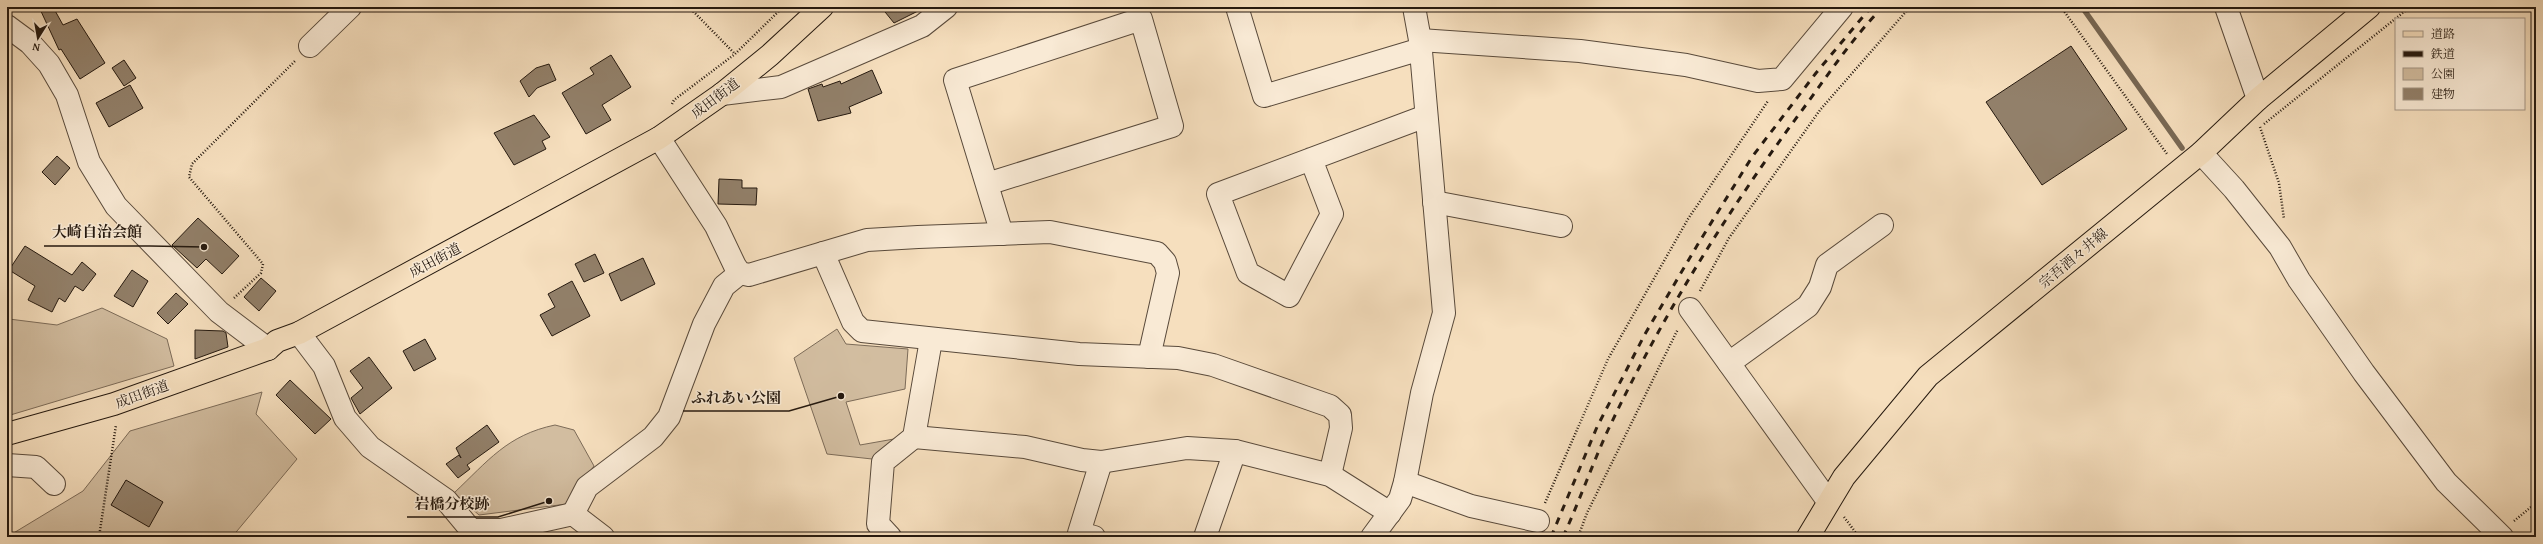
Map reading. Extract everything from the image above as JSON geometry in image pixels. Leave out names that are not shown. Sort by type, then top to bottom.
[{"type":"main road","name":"成田街道","points":[[7,434],[114,404],[268,349],[277,341],[298,333],[659,138],[722,94],[822,7]]},
{"type":"main road","name":"宗吾酒々井線","points":[[1808,537],[1828,501],[1844,477],[1928,376],[2178,170],[2201,153],[2258,100],[2369,7]]},
{"type":"street","points":[[310,46],[350,7]]},
{"type":"street","points":[[722,94],[781,87],[922,26],[946,7]]},
{"type":"street","points":[[1237,7],[1264,96],[1420,44],[1580,51],[1686,65],[1758,81],[1782,79],[1823,18],[1842,7]]},
{"type":"street","points":[[1372,537],[1400,499],[1405,482],[1422,393],[1444,313],[1420,44],[1414,7]]},
{"type":"street","points":[[2226,7],[2258,100]]},
{"type":"street","points":[[987,184],[1172,126],[1141,18],[955,80],[1002,234]]},
{"type":"street","points":[[7,26],[30,42],[49,64],[67,95],[89,162],[116,206],[218,312],[268,349]]},
{"type":"street","points":[[1311,159],[1332,214],[1289,296],[1248,273],[1218,194],[1311,159],[1426,116]]},
{"type":"street","points":[[659,138],[716,226],[734,266],[740,273],[749,275],[867,240],[1050,232],[1157,253],[1165,262],[1168,273],[1149,357]]},
{"type":"street","points":[[2201,153],[2234,189],[2280,247],[2299,280],[2364,373],[2446,482],[2501,535]]},
{"type":"street","points":[[1434,202],[1561,226]]},
{"type":"street","points":[[1729,363],[1808,306],[1820,288],[1827,265],[1882,225]]},
{"type":"street","points":[[823,253],[853,322],[862,331],[931,340],[1079,354],[1178,358],[1213,365],[1330,406],[1340,416],[1341,428],[1330,475]]},
{"type":"street","points":[[298,333],[324,366],[345,418],[370,447],[446,500],[471,530],[501,530],[573,514],[588,487],[653,437],[669,417],[704,324],[724,286],[740,273]]},
{"type":"street","points":[[1690,309],[1828,501]]},
{"type":"street","points":[[890,537],[878,524],[883,462],[914,437],[931,340]]},
{"type":"street","points":[[914,437],[1025,447],[1082,460],[1101,462],[1187,448],[1235,451],[1330,475],[1390,513]]},
{"type":"street","points":[[1205,537],[1235,451]]},
{"type":"street","points":[[1094,537],[1079,533],[1101,462]]},
{"type":"street","points":[[7,465],[36,467],[54,484]]},
{"type":"street","points":[[1405,482],[1471,506],[1538,521]]},
{"type":"street","points":[[573,514],[603,537]]},
{"type":"path","points":[[689,7],[749,71]]},
{"type":"path","points":[[670,107],[674,100],[734,54],[783,7]]},
{"type":"path","points":[[1578,537],[1668,346],[1729,238],[1820,110],[1910,7]]},
{"type":"path","points":[[2061,7],[2178,170]]},
{"type":"path","points":[[2396,18],[2410,7]]},
{"type":"path","points":[[2280,247],[2285,217],[2279,183],[2258,128],[2395,19]]},
{"type":"path","points":[[218,312],[261,273],[263,264],[189,177],[192,164],[310,46]]},
{"type":"path","points":[[1538,521],[1567,449],[1608,359],[1688,219],[1782,79]]},
{"type":"path","points":[[99,537],[117,418]]},
{"type":"path","points":[[2501,535],[2536,503]]},
{"type":"green space","points":[[102,308],[167,339],[174,366],[7,416],[7,313],[9,319],[57,325]]},
{"type":"green space","points":[[837,329],[846,344],[908,349],[905,389],[846,402],[860,445],[894,439],[872,459],[827,454],[794,358]]},
{"type":"green space","points":[[262,392],[256,414],[297,459],[232,537],[7,537],[83,491],[130,431]]},
{"type":"green space","points":[[555,425],[574,430],[594,466],[567,504],[479,515],[454,493],[488,460],[511,442],[538,429]]},
{"type":"building","points":[[39,7],[53,7],[63,25],[77,19],[105,63],[80,79],[61,49],[59,50]]},
{"type":"building","points":[[881,7],[926,7],[894,23]]},
{"type":"building","points":[[2071,46],[2127,129],[2042,185],[1986,102]]},
{"type":"building","points":[[611,55],[631,87],[602,105],[611,120],[586,134],[562,93],[594,74],[590,68]]},
{"type":"building","points":[[124,60],[136,78],[124,86],[112,68]]},
{"type":"building","points":[[549,64],[556,80],[537,88],[529,97],[520,81],[536,68]]},
{"type":"building","points":[[872,70],[882,93],[849,107],[851,113],[818,121],[808,89],[822,84],[823,87],[840,81],[841,84]]},
{"type":"building","points":[[130,85],[143,108],[109,127],[96,103]]},
{"type":"building","points":[[534,115],[550,137],[542,141],[546,149],[514,165],[494,133]]},
{"type":"building","points":[[57,156],[70,168],[55,185],[42,172]]},
{"type":"building","points":[[719,179],[742,180],[742,188],[757,188],[756,205],[718,204]]},
{"type":"building","points":[[198,218],[239,256],[222,274],[206,259],[197,268],[172,245]]},
{"type":"building","points":[[25,246],[72,275],[82,262],[96,274],[83,291],[75,286],[65,302],[59,298],[52,312],[28,300],[35,286],[9,270]]},
{"type":"building","points":[[595,254],[604,273],[584,282],[575,264]]},
{"type":"building","points":[[643,258],[655,284],[621,301],[609,274]]},
{"type":"building","points":[[132,270],[148,281],[133,307],[114,296]]},
{"type":"building","points":[[261,278],[276,291],[259,311],[244,297]]},
{"type":"building","points":[[572,281],[590,316],[552,336],[540,315],[555,307],[548,294]]},
{"type":"building","points":[[176,293],[188,304],[168,324],[157,313]]},
{"type":"building","points":[[195,330],[223,331],[226,333],[228,347],[195,359]]},
{"type":"building","points":[[425,339],[436,359],[414,371],[403,351]]},
{"type":"building","points":[[369,357],[392,388],[360,414],[351,398],[363,388],[350,371]]},
{"type":"building","points":[[290,380],[331,419],[315,434],[276,395]]},
{"type":"building","points":[[487,425],[499,442],[467,465],[470,469],[458,478],[446,464],[459,455],[461,458],[456,448]]},
{"type":"building","points":[[126,480],[163,502],[149,527],[111,505]]},
{"type":"waterway","points":[[2082,7],[2182,148]]},
{"type":"railway","points":[[1551,537],[1597,427],[1645,334],[1698,244],[1752,157],[1816,73],[1871,7]]},
{"type":"railway","points":[[1563,537],[1602,443],[1628,388],[1696,267],[1746,189],[1773,151],[1850,45],[1883,7]]},
{"type":"place","name":"大崎自治会館","points":[[204,247]]},
{"type":"place","name":"ふれあい公園","points":[[841,396]]},
{"type":"place","name":"岩橋分校跡","points":[[549,501]]}]
